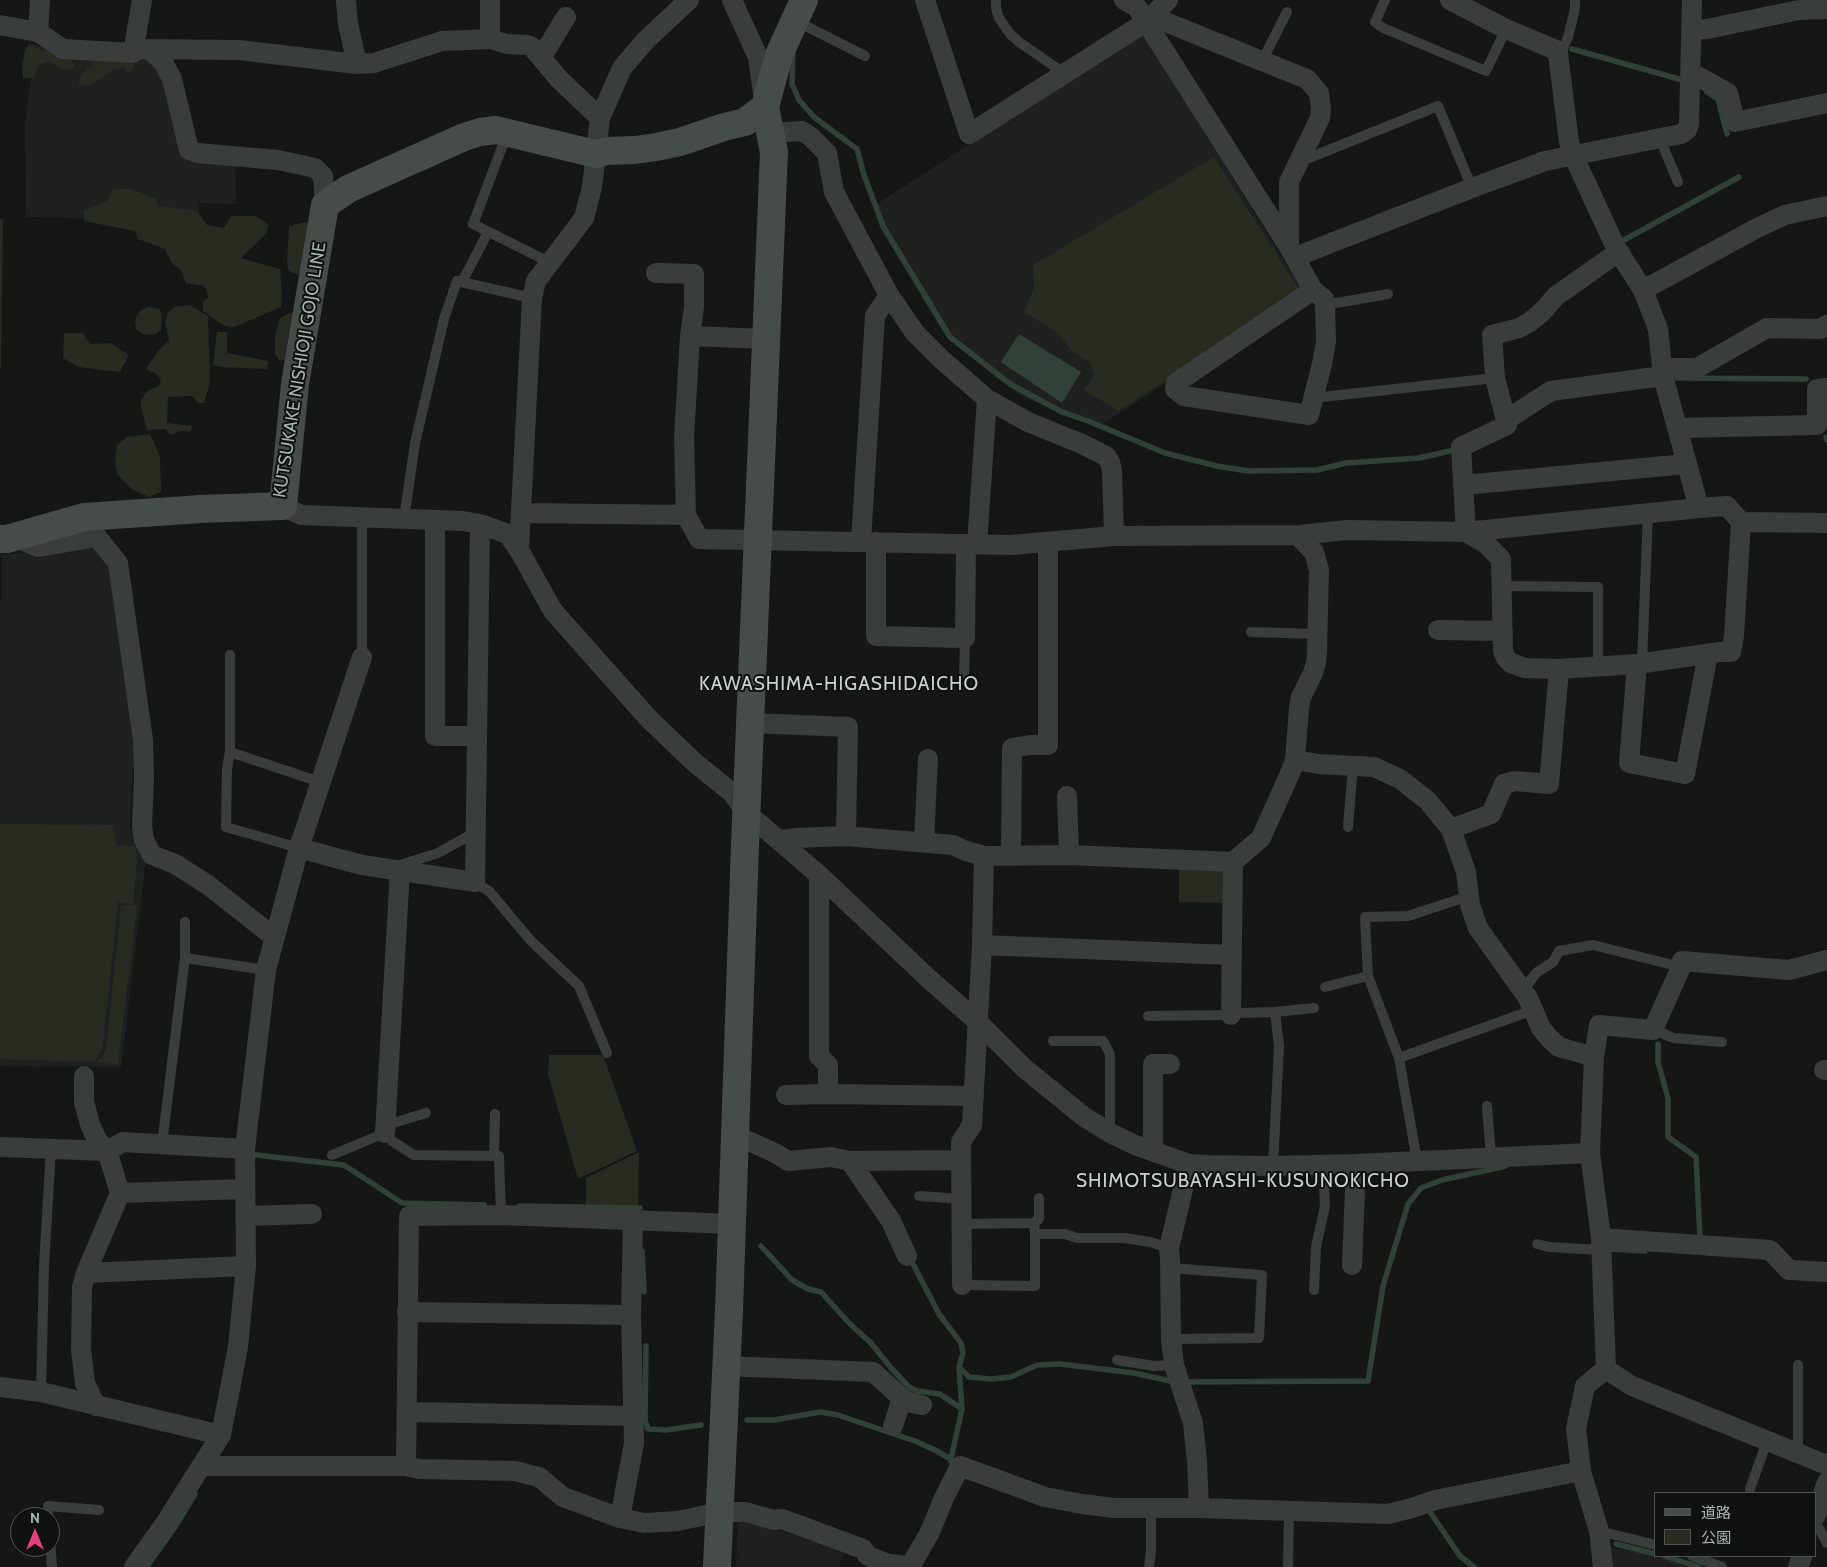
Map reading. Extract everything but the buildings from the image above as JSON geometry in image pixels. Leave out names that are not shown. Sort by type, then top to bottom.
[{"type":"street","points":[[38,32],[40,0]]},
{"type":"street","points":[[142,0],[142,49]]},
{"type":"street","points":[[346,0],[348,24],[357,64]]},
{"type":"street","points":[[490,0],[490,39]]},
{"type":"street","points":[[519,550],[532,298],[536,281],[584,218],[592,187],[600,118],[622,68],[646,40],[688,0]]},
{"type":"street","points":[[717,1567],[774,152],[764,107],[758,57],[732,0]]},
{"type":"street","points":[[925,0],[969,134],[1146,22],[1168,0]]},
{"type":"street","points":[[1124,0],[1136,7],[1146,22],[1319,297],[1326,342],[1309,415],[1184,396],[1175,389],[1176,383],[1319,297]]},
{"type":"street","points":[[1450,0],[1506,29],[1556,50],[1558,54],[1569,142],[1573,155],[1616,248],[1643,290],[1658,328],[1663,376],[1699,508]]},
{"type":"street","points":[[1292,252],[1545,161],[1681,134],[1689,124],[1692,73],[1692,0]]},
{"type":"street","points":[[1691,30],[1707,29],[1799,10],[1827,9]]},
{"type":"street","points":[[325,206],[348,188],[464,137],[496,130],[596,154],[607,151],[649,148],[680,142],[745,122],[764,107],[779,55],[800,10]]},
{"type":"street","points":[[541,58],[566,17]]},
{"type":"street","points":[[1146,22],[1162,21],[1262,61],[1307,80],[1319,94],[1320,118],[1289,182],[1292,252]]},
{"type":"street","points":[[0,25],[38,32],[63,48],[134,53],[142,49],[239,50],[357,64],[374,62],[442,40],[490,39],[507,44],[532,47],[559,79],[600,118]]},
{"type":"street","points":[[142,49],[163,62],[172,80],[189,150],[278,160],[315,168],[323,176],[325,206]]},
{"type":"street","points":[[1692,73],[1728,92],[1735,122],[1821,103],[1827,104]]},
{"type":"street","points":[[770,133],[802,131],[827,153],[834,192],[889,295],[915,333],[941,359],[987,399],[1028,422],[1106,456],[1112,471],[1114,536]]},
{"type":"street","name":"KUTSUKAKE NISHIOJI GOJO LINE","points":[[7,538],[84,517],[283,506],[295,384],[325,206]]},
{"type":"street","points":[[1643,290],[1757,228],[1785,215],[1827,206]]},
{"type":"street","points":[[1466,532],[1461,447],[1508,424],[1495,378],[1492,335],[1519,328],[1530,322],[1544,311],[1556,296],[1610,258],[1621,254]]},
{"type":"street","points":[[656,273],[694,274],[694,307],[690,336],[684,438],[686,516],[699,539],[1011,545],[1114,536],[1299,535],[1347,530],[1466,532],[1727,506],[1741,522],[1734,636],[1731,652],[1640,664],[1559,669],[1525,668],[1511,663],[1503,651],[1501,558],[1485,543],[1466,532]]},
{"type":"street","points":[[889,295],[875,316],[868,542],[876,636],[965,638],[971,544],[987,399]]},
{"type":"street","points":[[1506,420],[1551,391],[1663,376],[1673,368],[1697,368],[1767,328],[1820,328],[1827,325]]},
{"type":"street","points":[[690,336],[767,339]]},
{"type":"street","points":[[1677,428],[1817,424],[1817,388],[1827,388]]},
{"type":"street","points":[[1464,485],[1686,464]]},
{"type":"street","points":[[283,506],[301,515],[464,521],[480,524],[508,534],[553,611],[649,719],[694,762],[732,792],[747,813],[819,875],[929,979],[978,1022],[1024,1068],[1055,1095],[1110,1133],[1188,1164],[1273,1166],[1356,1164],[1590,1153]]},
{"type":"street","points":[[521,513],[686,516]]},
{"type":"street","points":[[435,520],[435,736],[477,736]]},
{"type":"street","points":[[1741,522],[1827,523]]},
{"type":"street","points":[[299,848],[362,865],[475,882],[480,524]]},
{"type":"street","points":[[779,840],[846,836],[953,845],[984,856],[1069,856],[1233,862],[1261,838],[1295,760],[1298,708],[1301,697],[1314,673],[1318,634],[1318,561],[1314,552],[1299,535]]},
{"type":"street","points":[[7,538],[38,547],[97,537],[118,563],[143,740],[142,826],[144,840],[152,855],[175,864],[208,885],[274,937]]},
{"type":"street","points":[[1011,855],[1012,748],[1048,745],[1048,542]]},
{"type":"street","points":[[1438,630],[1503,631]]},
{"type":"street","points":[[1640,664],[1628,763],[1685,774],[1708,654]]},
{"type":"street","points":[[134,1567],[203,1466],[221,1435],[238,1347],[246,1266],[244,1149],[266,970],[299,848],[362,657]]},
{"type":"street","points":[[1450,829],[1491,814],[1504,784],[1515,781],[1549,784],[1559,669]]},
{"type":"street","points":[[751,723],[848,727],[846,836]]},
{"type":"street","points":[[924,842],[928,759]]},
{"type":"street","points":[[1295,760],[1374,767],[1400,779],[1428,801],[1450,829],[1466,872],[1470,905],[1478,928],[1528,998],[1541,1028],[1559,1047],[1594,1057]]},
{"type":"street","points":[[1067,796],[1069,856]]},
{"type":"street","points":[[962,1285],[961,1142],[972,1125],[982,945],[984,856]]},
{"type":"street","points":[[1231,1015],[1233,862]]},
{"type":"street","points":[[388,1133],[395,869]]},
{"type":"street","points":[[819,875],[819,1056],[828,1065],[828,1094]]},
{"type":"street","points":[[982,945],[1231,955]]},
{"type":"street","points":[[1606,1369],[1601,1244],[1590,1153],[1594,1057],[1599,1025],[1653,1030],[1682,961],[1789,970],[1827,960]]},
{"type":"street","points":[[1153,1151],[1153,1064],[1170,1064]]},
{"type":"street","points":[[84,1076],[84,1102],[90,1124],[97,1140],[107,1151],[120,1193],[86,1273],[82,1287],[81,1350],[85,1383],[96,1406]]},
{"type":"street","points":[[786,1095],[974,1096]]},
{"type":"street","points":[[735,1134],[788,1161],[831,1156],[850,1161],[961,1160]]},
{"type":"street","points":[[0,1147],[107,1151],[123,1142],[244,1149]]},
{"type":"street","points":[[850,1161],[891,1221],[907,1256]]},
{"type":"street","points":[[1188,1164],[1169,1248],[1171,1339],[1174,1365],[1193,1423],[1198,1461],[1199,1508]]},
{"type":"street","points":[[1352,1265],[1356,1164]]},
{"type":"street","points":[[120,1193],[245,1189]]},
{"type":"street","points":[[246,1216],[312,1214]]},
{"type":"street","points":[[406,1466],[409,1216],[501,1215],[732,1224]]},
{"type":"street","points":[[620,1518],[634,1443],[631,1315],[633,1220]]},
{"type":"street","points":[[1601,1244],[1776,1256],[1789,1270],[1827,1272]]},
{"type":"street","points":[[86,1273],[246,1266]]},
{"type":"street","points":[[407,1312],[631,1315]]},
{"type":"street","points":[[726,1366],[873,1372],[902,1398],[910,1403],[922,1405]]},
{"type":"street","points":[[1606,1369],[1632,1386],[1827,1465]]},
{"type":"street","points":[[1603,1567],[1599,1531],[1581,1471],[1576,1429],[1585,1386],[1606,1369]]},
{"type":"street","points":[[0,1387],[41,1392],[221,1435]]},
{"type":"street","points":[[893,1426],[902,1398]]},
{"type":"street","points":[[407,1412],[633,1416]]},
{"type":"street","points":[[203,1466],[406,1466],[419,1469],[515,1471],[539,1477],[563,1496],[620,1518],[644,1523],[678,1521],[720,1512],[735,1511],[774,1520],[782,1518],[863,1548],[868,1556],[889,1564],[910,1566],[930,1532],[960,1466],[1045,1496],[1114,1508],[1199,1508],[1388,1514],[1435,1500],[1581,1471]]},
{"type":"street","points":[[1817,1512],[1827,1482]]},
{"type":"lane","points":[[996,0],[999,18],[1010,34],[1064,73]]},
{"type":"lane","points":[[1385,0],[1375,22],[1383,28],[1486,71],[1506,29]]},
{"type":"lane","points":[[1556,50],[1563,48],[1568,37],[1576,9],[1576,0]]},
{"type":"lane","points":[[800,10],[865,56]]},
{"type":"lane","points":[[1262,61],[1287,12]]},
{"type":"lane","points":[[1298,162],[1438,106],[1472,188]]},
{"type":"lane","points":[[507,133],[473,224],[549,262]]},
{"type":"lane","points":[[1660,139],[1678,182]]},
{"type":"lane","points":[[462,282],[488,232]]},
{"type":"lane","points":[[404,519],[415,443],[444,319],[457,281],[532,298]]},
{"type":"lane","points":[[1319,297],[1388,294]]},
{"type":"lane","points":[[1313,398],[1495,378]]},
{"type":"lane","points":[[1640,664],[1648,514]]},
{"type":"lane","points":[[362,518],[362,657]]},
{"type":"lane","points":[[1502,586],[1598,587],[1598,666]]},
{"type":"lane","points":[[1251,632],[1318,634]]},
{"type":"lane","points":[[964,678],[965,638]]},
{"type":"lane","points":[[230,655],[230,752],[227,768],[226,827],[299,848]]},
{"type":"lane","points":[[230,752],[320,782]]},
{"type":"lane","points":[[1348,827],[1353,766]]},
{"type":"lane","points":[[395,869],[438,853],[476,832]]},
{"type":"lane","points":[[475,882],[490,892],[531,941],[579,986],[606,1053]]},
{"type":"lane","points":[[1417,1161],[1399,1058],[1368,976],[1366,917],[1408,916],[1469,896]]},
{"type":"lane","points":[[162,1144],[185,958],[185,922]]},
{"type":"lane","points":[[1523,991],[1536,974],[1553,962],[1560,952],[1593,945],[1681,967]]},
{"type":"lane","points":[[185,958],[266,970]]},
{"type":"lane","points":[[1324,988],[1368,976]]},
{"type":"lane","points":[[1148,1016],[1231,1015],[1314,1008]]},
{"type":"lane","points":[[1399,1058],[1534,1010]]},
{"type":"lane","points":[[1273,1166],[1275,1093],[1279,1046],[1275,1012]]},
{"type":"lane","points":[[1653,1030],[1674,1038],[1722,1042]]},
{"type":"lane","points":[[1052,1041],[1103,1041],[1110,1054],[1110,1133]]},
{"type":"lane","points":[[1487,1106],[1491,1157]]},
{"type":"lane","points":[[332,1155],[388,1133],[426,1113]]},
{"type":"lane","points":[[494,1156],[496,1114]]},
{"type":"lane","points":[[388,1133],[414,1155],[499,1156],[501,1215]]},
{"type":"lane","points":[[41,1392],[44,1266],[51,1149]]},
{"type":"lane","points":[[1314,1290],[1316,1247],[1324,1206],[1324,1164]]},
{"type":"lane","points":[[919,1196],[962,1199]]},
{"type":"lane","points":[[962,1224],[1034,1223],[1039,1219],[1039,1198]]},
{"type":"lane","points":[[962,1285],[1035,1286],[1036,1234],[1034,1223]]},
{"type":"lane","points":[[1036,1234],[1065,1234],[1077,1238],[1125,1238],[1150,1242],[1169,1248]]},
{"type":"lane","points":[[1537,1244],[1550,1247],[1601,1244]]},
{"type":"lane","points":[[1170,1268],[1262,1274],[1259,1338],[1171,1339]]},
{"type":"lane","points":[[1117,1360],[1154,1366],[1174,1365]]},
{"type":"lane","points":[[1798,1365],[1798,1453]]},
{"type":"lane","points":[[1750,1489],[1767,1441]]},
{"type":"lane","points":[[48,1507],[99,1510]]},
{"type":"lane","points":[[1150,1567],[1151,1509]]},
{"type":"lane","points":[[1288,1512],[1288,1567]]},
{"type":"lane","points":[[1817,1525],[1827,1543]]},
{"type":"lane","points":[[1599,1531],[1654,1545]]},
{"type":"lane","points":[[1695,1557],[1722,1567]]},
{"type":"shaded area","points":[[1137,35],[1145,38],[1303,291],[1302,297],[1102,424],[1025,398],[969,356],[944,334],[880,228],[874,206]]},
{"type":"shaded area","points":[[36,45],[70,53],[158,56],[186,157],[235,161],[236,204],[199,203],[199,220],[26,217],[25,123]]},
{"type":"shaded area","points":[[1019,334],[1081,372],[1062,403],[1001,362]]},
{"type":"shaded area","points":[[97,546],[110,561],[134,742],[130,827],[146,859],[121,1067],[0,1066],[0,600],[2,600],[2,555]]},
{"type":"shaded area","points":[[738,1519],[798,1536],[843,1553],[839,1567],[736,1567]]},
{"type":"shaded area","points":[[1608,1547],[1654,1555],[1654,1557],[1661,1557],[1688,1567],[1612,1567]]},
{"type":"green space","points":[[29,44],[34,45],[35,48],[67,56],[75,66],[68,70],[59,68],[50,61],[40,64],[34,77],[23,79],[22,66],[25,50]]},
{"type":"green space","points":[[99,55],[133,61],[134,66],[131,72],[125,71],[124,66],[120,69],[112,70],[90,86],[79,85],[80,77],[88,68],[92,67],[93,62]]},
{"type":"green space","points":[[1214,157],[1301,295],[1118,411],[1084,390],[1094,375],[1090,363],[1071,350],[1059,334],[1024,312],[1034,288],[1033,265]]},
{"type":"green space","points":[[114,189],[130,189],[155,198],[159,206],[197,211],[207,225],[224,228],[231,216],[256,216],[268,225],[266,234],[241,258],[280,269],[281,307],[232,328],[221,324],[203,311],[203,301],[209,297],[204,286],[186,283],[181,270],[171,262],[165,249],[138,239],[135,231],[84,221],[84,210],[106,202]]},
{"type":"green space","points":[[0,219],[3,219],[1,369],[0,369]]},
{"type":"green space","points":[[305,222],[317,226],[309,274],[298,275],[289,271],[287,264],[289,226]]},
{"type":"green space","points":[[190,305],[208,316],[210,382],[204,403],[198,403],[192,396],[168,397],[167,423],[193,426],[190,432],[182,431],[170,435],[165,429],[147,430],[141,408],[141,400],[147,391],[159,386],[161,381],[158,375],[146,369],[158,351],[169,340],[165,322],[168,313],[174,307]]},
{"type":"green space","points":[[148,307],[160,309],[162,316],[161,330],[156,334],[144,335],[136,330],[135,320],[140,311]]},
{"type":"green space","points":[[296,310],[289,360],[279,360],[275,354],[275,336],[280,318]]},
{"type":"green space","points":[[217,332],[227,332],[227,353],[268,361],[267,369],[213,365]]},
{"type":"green space","points":[[64,333],[83,333],[90,344],[111,343],[129,355],[120,372],[78,367],[63,358]]},
{"type":"green space","points":[[150,434],[160,456],[161,492],[149,497],[132,489],[117,474],[115,463],[117,445],[127,437]]},
{"type":"green space","points":[[0,824],[112,825],[117,846],[135,846],[137,863],[133,904],[118,902],[103,1047],[95,1062],[0,1059]]},
{"type":"green space","points":[[1179,868],[1218,869],[1226,876],[1225,903],[1179,902]]},
{"type":"green space","points":[[121,905],[137,906],[118,1064],[97,1063],[106,1051]]},
{"type":"green space","points":[[549,1055],[603,1055],[637,1151],[578,1179],[548,1074]]},
{"type":"green space","points":[[639,1152],[638,1214],[586,1213],[586,1178]]},
{"type":"waterway","points":[[1572,49],[1686,81]]},
{"type":"waterway","points":[[793,51],[792,84],[799,100],[814,117],[857,149],[864,175],[883,226],[950,337],[1010,384],[1062,412],[1165,453],[1217,466],[1248,471],[1317,470],[1346,463],[1419,458],[1450,451]]},
{"type":"waterway","points":[[1707,92],[1718,99],[1727,134]]},
{"type":"waterway","points":[[1624,240],[1739,177]]},
{"type":"waterway","points":[[1677,378],[1806,379]]},
{"type":"waterway","points":[[1658,1044],[1658,1062],[1668,1098],[1668,1137],[1696,1157],[1700,1238]]},
{"type":"waterway","points":[[256,1155],[344,1165],[402,1203],[484,1205]]},
{"type":"waterway","points":[[959,1367],[969,1377],[991,1379],[1011,1377],[1037,1365],[1060,1364],[1134,1373],[1175,1382],[1368,1381],[1383,1286],[1408,1204],[1421,1188],[1442,1180],[1506,1166]]},
{"type":"waterway","points":[[519,1206],[640,1208]]},
{"type":"waterway","points":[[761,1246],[792,1280],[808,1289],[821,1292],[850,1324],[871,1343],[909,1387],[917,1391],[940,1394],[962,1409],[951,1459]]},
{"type":"waterway","points":[[1608,1249],[1645,1251]]},
{"type":"waterway","points":[[642,1251],[644,1292]]},
{"type":"waterway","points":[[913,1264],[939,1314],[961,1343],[963,1353],[959,1367],[962,1409]]},
{"type":"waterway","points":[[646,1346],[645,1421],[648,1429],[666,1430],[701,1425]]},
{"type":"waterway","points":[[747,1420],[774,1420],[821,1412],[838,1415],[915,1441],[935,1450],[951,1459],[951,1461]]},
{"type":"waterway","points":[[148,1565],[175,1527],[195,1494]]},
{"type":"waterway","points":[[1428,1509],[1460,1556],[1474,1567]]},
{"type":"waterway","points":[[1616,1544],[1654,1554]]},
{"type":"waterway","points":[[1667,1557],[1699,1567]]},
{"type":"district","name":"KAWASHIMA-HIGASHIDAICHO","points":[[839,684]]},
{"type":"district","name":"SHIMOTSUBAYASHI-KUSUNOKICHO","points":[[1243,1181]]}]
